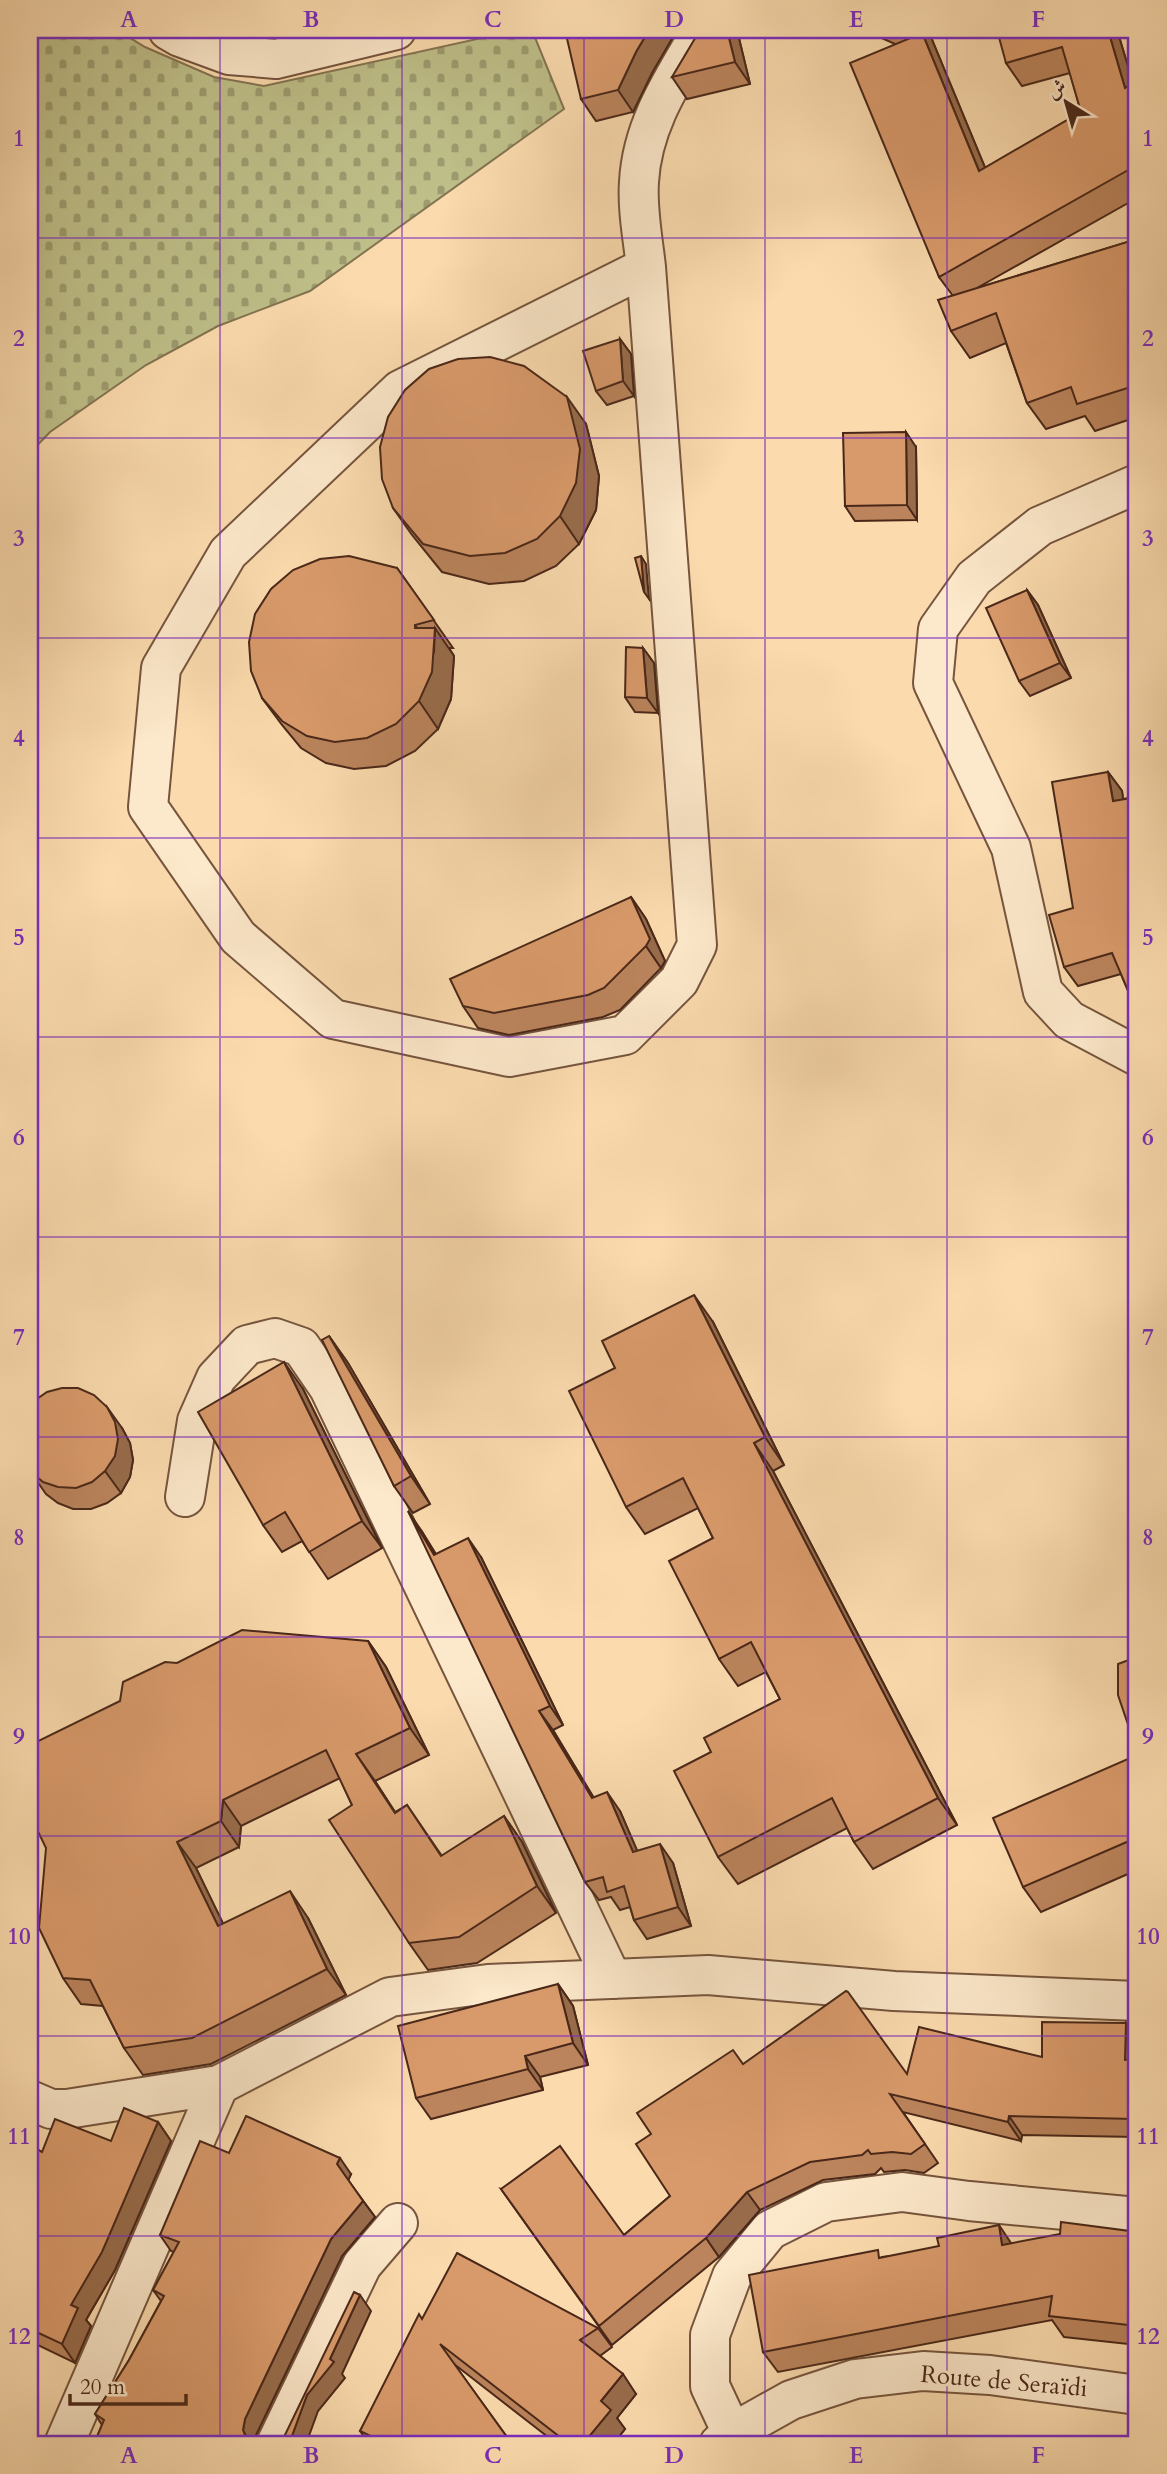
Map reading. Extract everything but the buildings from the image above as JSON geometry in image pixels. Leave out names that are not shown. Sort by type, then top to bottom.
[{"type":"street","points":[[168,30],[229,55],[275,60],[397,30]]},
{"type":"street","points":[[646,267],[400,390],[229,553],[161,668],[148,807],[238,937],[334,1019],[509,1058],[625,1035],[679,981],[698,945],[646,267],[639,182],[648,131],[672,78],[702,30]]},
{"type":"street","points":[[1137,484],[1040,526],[974,578],[938,629],[933,683],[1011,848],[1043,992],[1069,1020],[1137,1056]]},
{"type":"street","points":[[185,1497],[197,1421],[216,1378],[247,1345],[275,1338],[301,1347],[329,1388],[612,1979]]},
{"type":"street","points":[[30,2100],[51,2109],[67,2109],[219,2085],[390,1997],[488,1984],[708,1975],[894,1991],[1137,2001]]},
{"type":"street","points":[[64,2444],[219,2085]]},
{"type":"street","points":[[725,2439],[710,2386],[710,2335],[732,2276],[771,2230],[826,2202],[902,2192],[1137,2217]]},
{"type":"street","points":[[276,2444],[362,2265],[398,2223]]},
{"type":"street","name":"Route de Seraïdi","points":[[725,2439],[791,2400],[855,2379],[923,2371],[990,2375],[1137,2395]]},
{"type":"green space","points":[[30,30],[117,30],[145,47],[214,77],[264,86],[518,30],[532,30],[564,109],[310,291],[218,326],[146,365],[50,432],[30,453]]}]
